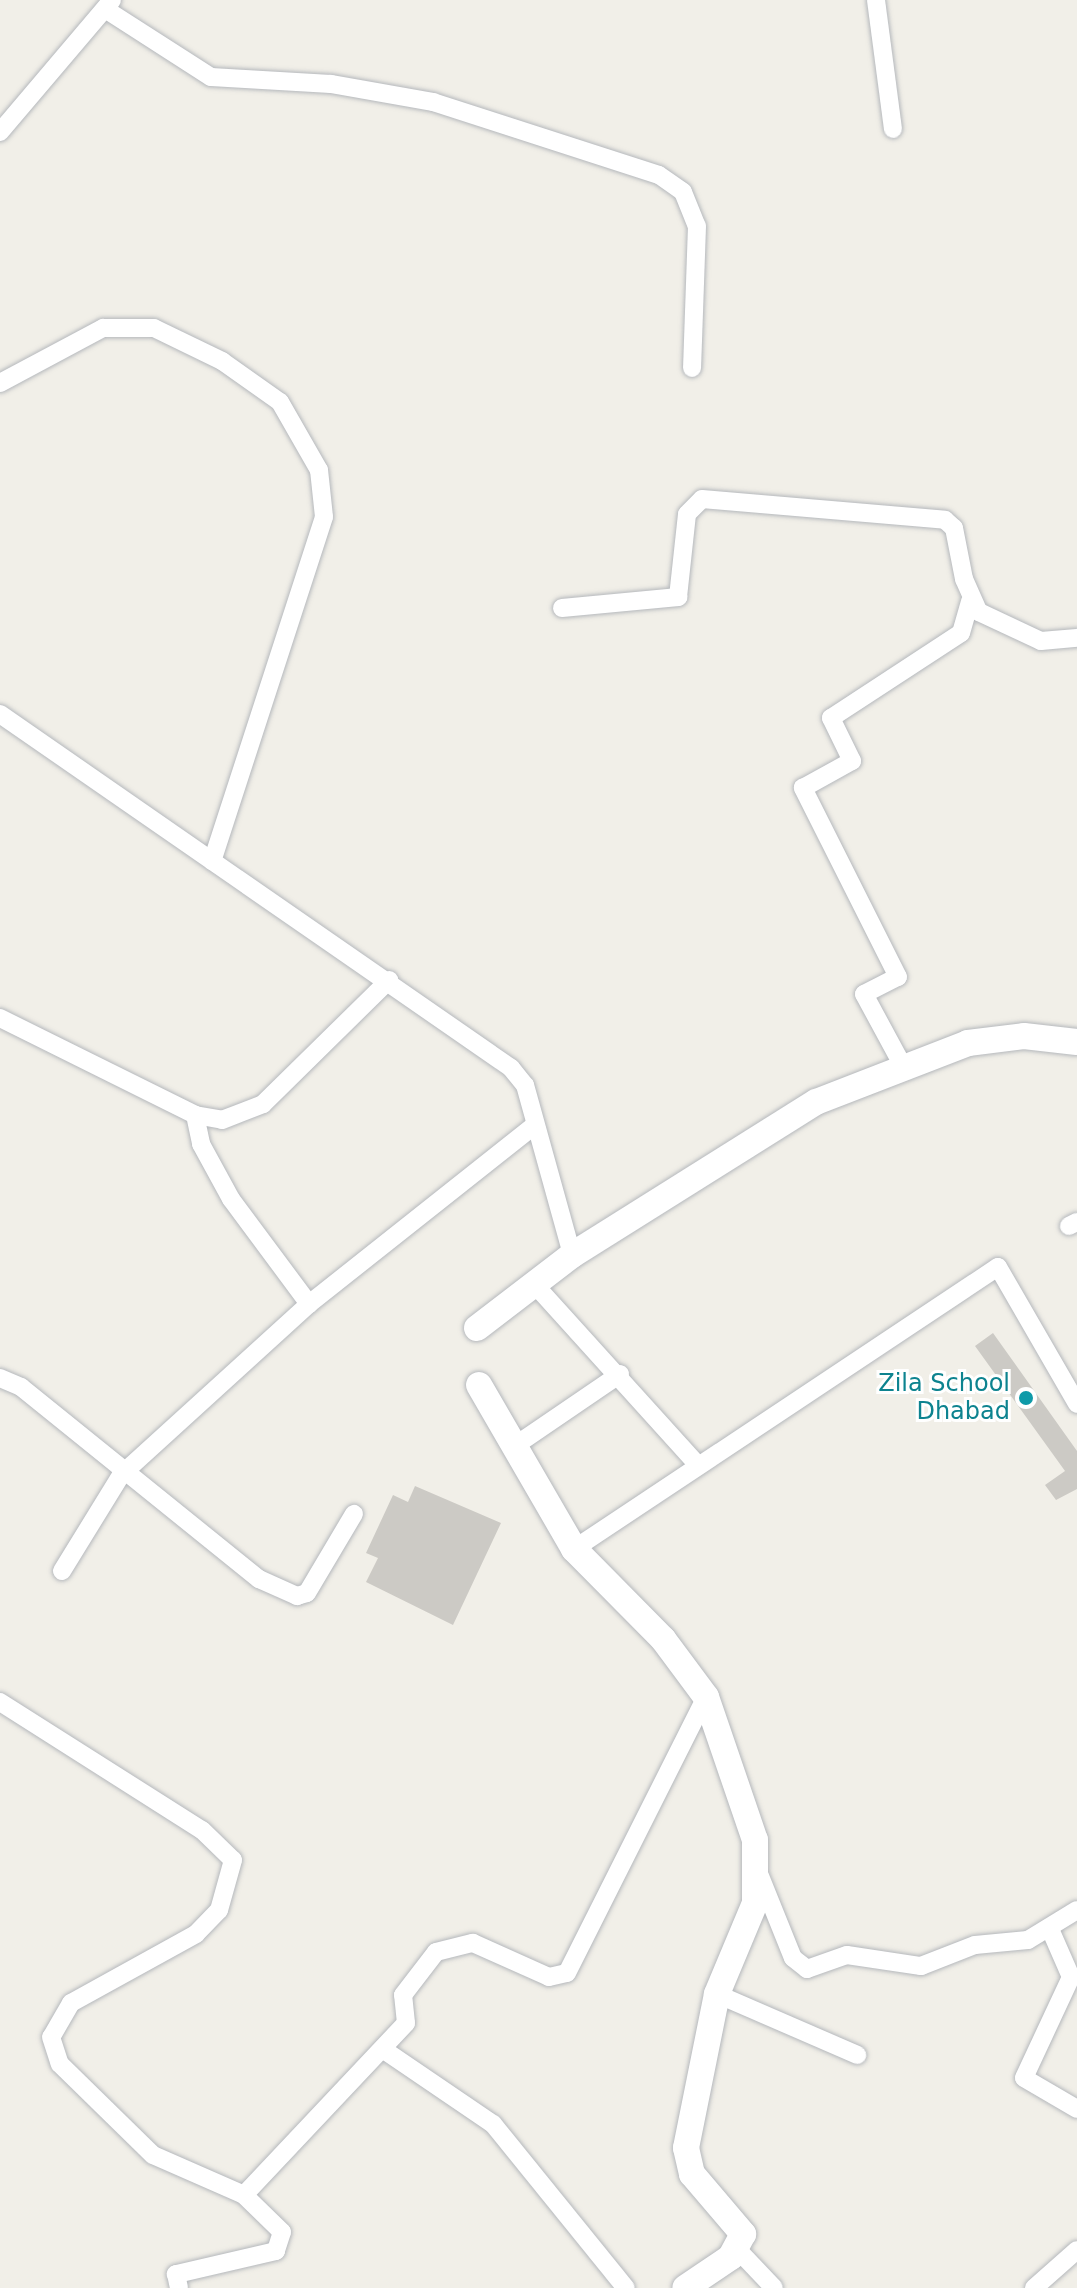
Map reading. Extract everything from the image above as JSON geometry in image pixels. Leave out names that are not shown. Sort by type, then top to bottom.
[{"type":"street","points":[[876,0],[893,129]]},
{"type":"street","points":[[0,132],[109,4],[211,77],[331,84],[433,102],[659,175],[683,192],[697,226],[692,368]]},
{"type":"street","points":[[0,383],[103,328],[154,328],[222,361],[280,402],[314,459],[324,517],[212,861]]},
{"type":"street","points":[[562,608],[678,597],[687,514],[702,499],[945,520],[954,528],[970,601],[961,633],[831,718],[852,761],[803,788],[898,977],[864,994],[904,1068]]},
{"type":"street","points":[[970,601],[1017,634],[1057,642],[1077,638]]},
{"type":"street","points":[[0,714],[389,980],[511,1068],[525,1085],[572,1255]]},
{"type":"street","points":[[0,1018],[195,1115],[222,1120],[263,1104],[389,980]]},
{"type":"street","points":[[477,1328],[536,1286],[572,1255],[816,1102],[968,1043],[1024,1036],[1077,1042]]},
{"type":"street","points":[[195,1115],[201,1144],[231,1199],[309,1304]]},
{"type":"street","points":[[62,1571],[121,1475],[309,1304],[535,1125]]},
{"type":"street","points":[[574,1549],[696,1463],[998,1267],[1077,1404]]},
{"type":"street","points":[[536,1286],[620,1374],[696,1463]]},
{"type":"street","points":[[516,1445],[620,1374]]},
{"type":"street","points":[[0,1378],[21,1387],[121,1475],[259,1579],[297,1596],[307,1593],[354,1514]]},
{"type":"street","points":[[479,1385],[574,1549],[663,1639],[706,1697],[741,1783],[760,1876],[793,1958],[807,1969],[847,1955],[921,1966],[1050,1929],[1077,1910]]},
{"type":"street","points":[[244,2195],[384,2050],[406,2023],[408,1986],[447,1945],[473,1943],[549,1977],[567,1973],[706,1697]]},
{"type":"street","points":[[0,1702],[202,1830],[233,1860],[219,1910],[196,1934],[71,2003],[51,2037],[60,2064],[153,2155],[244,2195],[277,2224],[281,2246],[176,2274],[179,2288]]},
{"type":"street","points":[[685,2288],[738,2250],[741,2225],[687,2162],[717,1994],[760,1876]]},
{"type":"street","points":[[1050,1929],[1071,1977],[1024,2078],[1077,2109]]},
{"type":"street","points":[[717,1994],[857,2055]]},
{"type":"street","points":[[384,2050],[493,2124],[626,2288]]},
{"type":"street","points":[[738,2250],[774,2288]]},
{"type":"street","points":[[1034,2288],[1077,2250]]},
{"type":"building","name":"Zila School Dhabad","points":[[993,1333],[1077,1451],[1077,1489],[1056,1500],[1045,1485],[1065,1471],[975,1346]]},
{"type":"building","points":[[415,1486],[501,1523],[453,1625],[366,1582],[378,1558],[366,1553],[393,1495],[408,1502]]},
{"type":"place","name":"Zila School Dhabad","points":[[1026,1398]]}]
